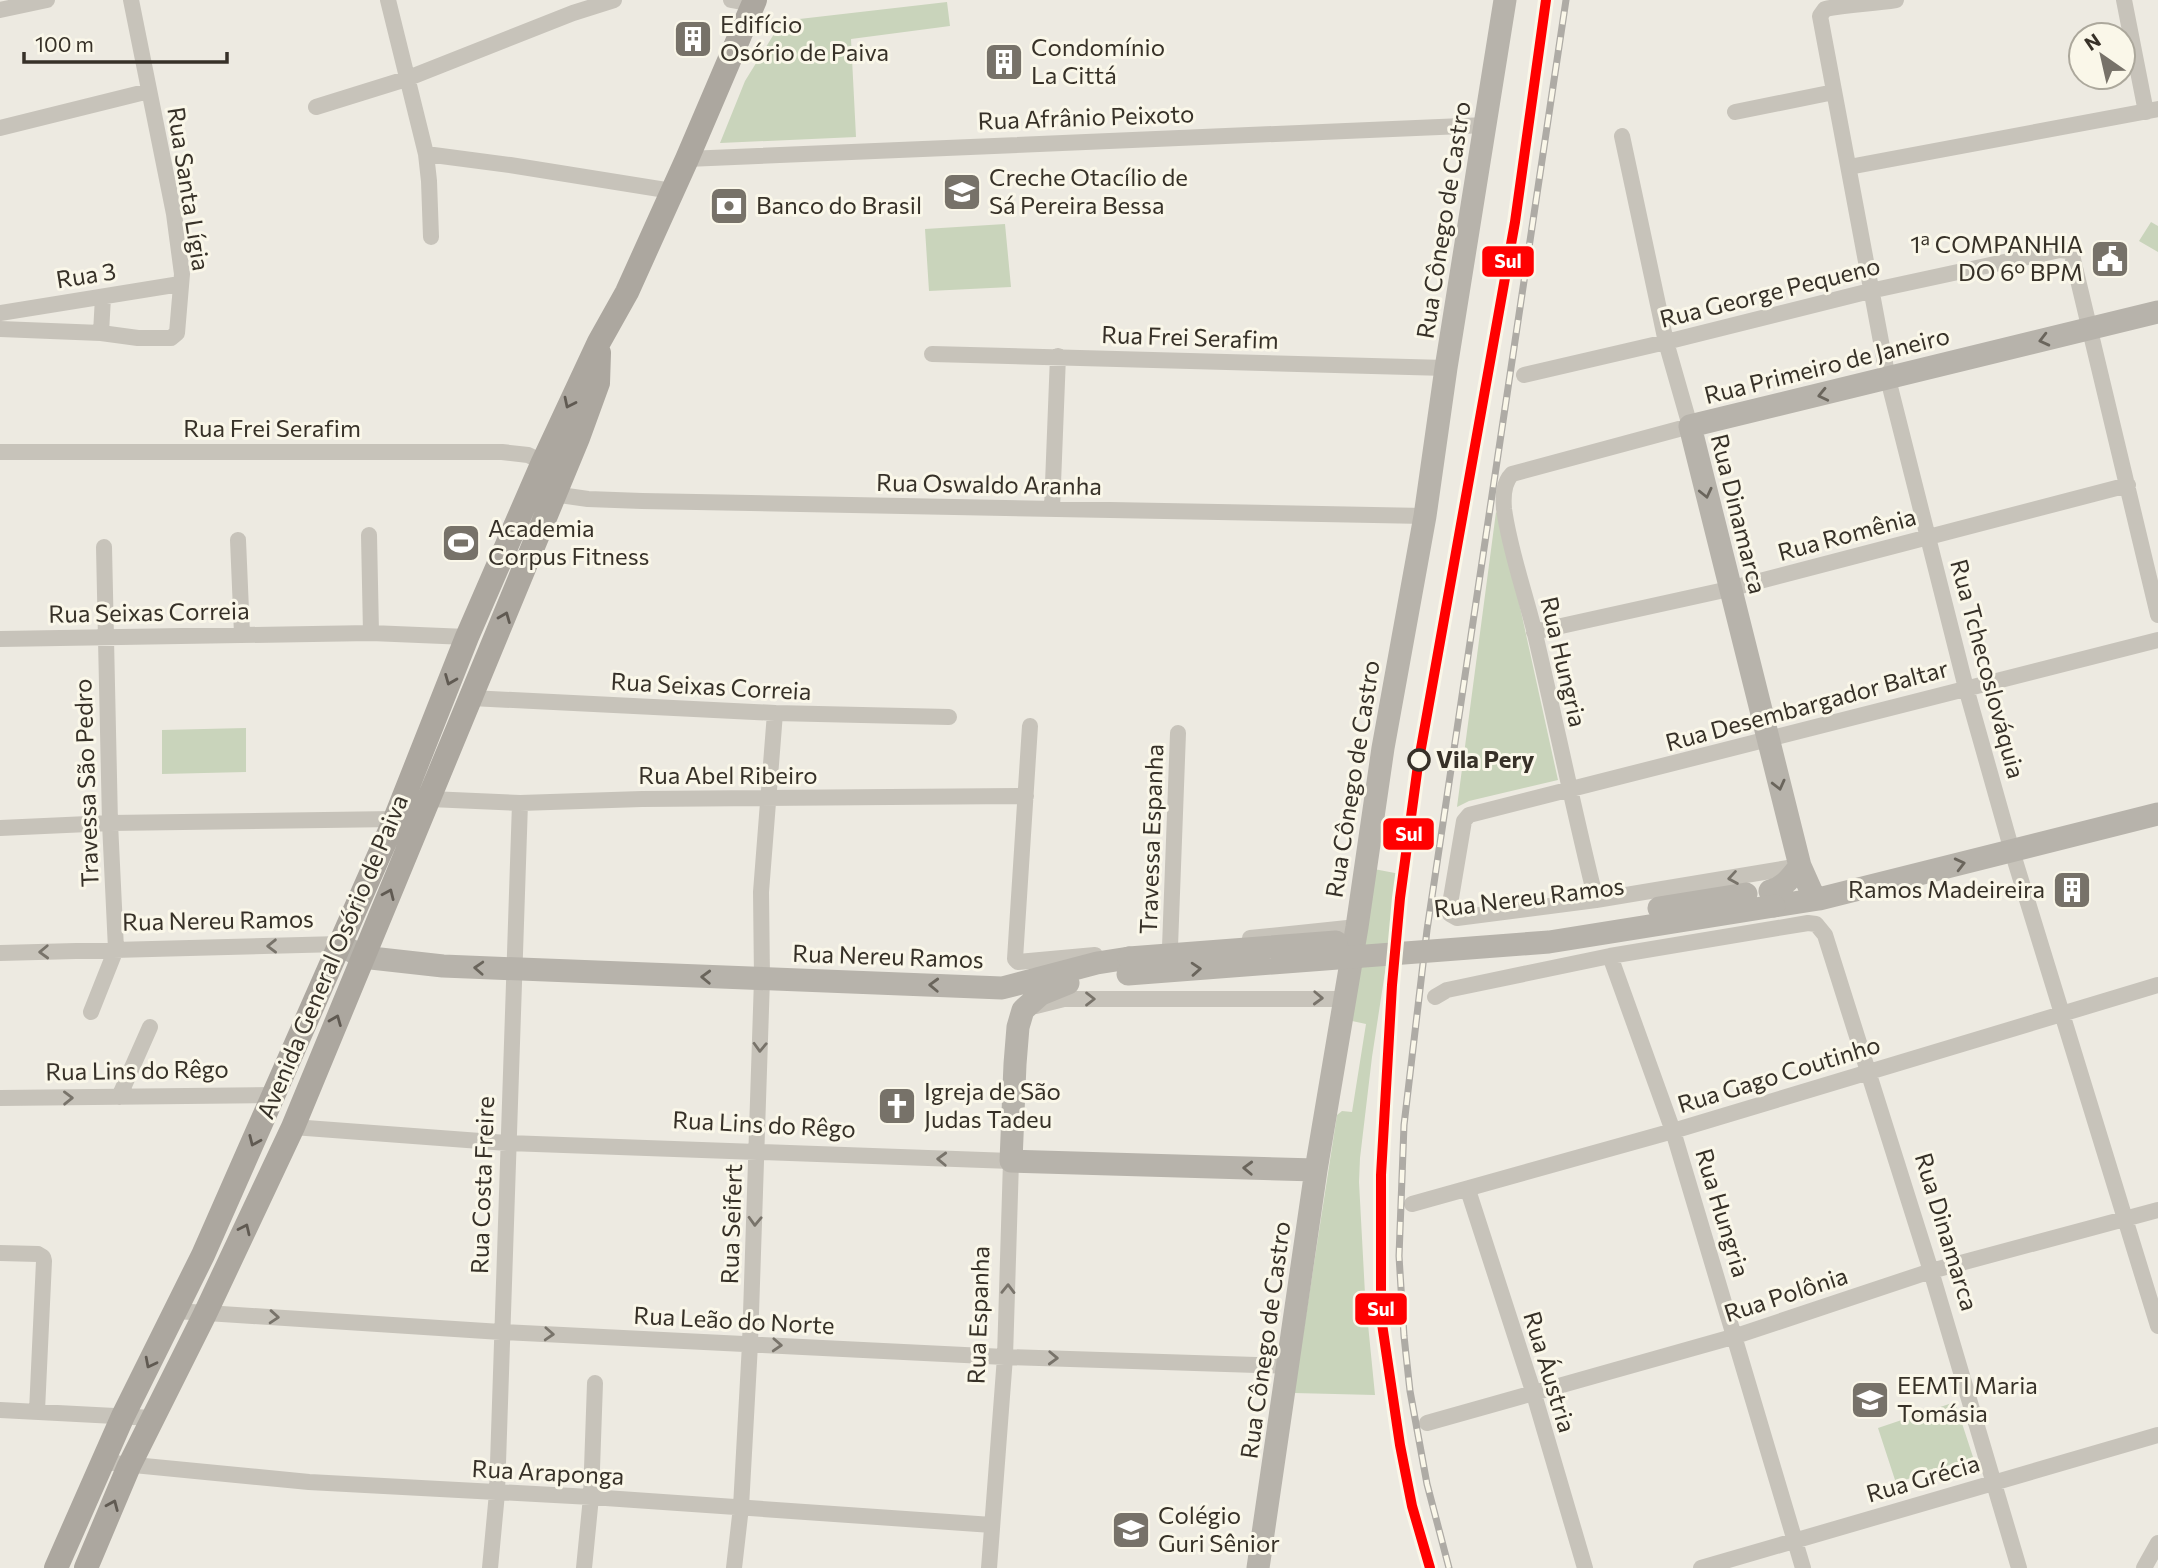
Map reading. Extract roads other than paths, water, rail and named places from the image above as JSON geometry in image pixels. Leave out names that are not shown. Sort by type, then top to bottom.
[{"type":"main road","name":"Avenida General Osório de Paiva","points":[[57,1568],[123,1416],[203,1255],[274,1095],[395,818],[467,637],[543,462],[599,342],[627,292],[687,159],[746,1]]},
{"type":"main road","name":"Avenida General Osório de Paiva","points":[[86,1568],[129,1466],[293,1127],[578,438],[598,383],[599,342]]},
{"type":"street","points":[[0,10],[47,0]]},
{"type":"street","name":"Rua Santa Lígia","points":[[0,329],[101,333],[138,338],[174,336],[180,310],[181,274],[174,214],[131,0]]},
{"type":"street","points":[[388,0],[426,154],[431,237]]},
{"type":"street","points":[[316,107],[406,79],[573,13],[614,0]]},
{"type":"street","name":"Rua Cônego de Castro","points":[[1258,1568],[1343,999],[1357,928],[1382,748],[1424,516],[1505,0]]},
{"type":"street","points":[[1852,1],[1871,4],[1896,0]]},
{"type":"street","points":[[1849,167],[2152,111],[2124,0]]},
{"type":"street","name":"Rua Tchecoslováquia","points":[[1852,1],[1820,13],[1888,379],[1966,688],[2012,850],[2158,1326]]},
{"type":"street","points":[[0,128],[149,91]]},
{"type":"street","points":[[1735,112],[1834,92]]},
{"type":"street","name":"Rua Afrânio Peixoto","points":[[687,159],[1486,125]]},
{"type":"street","name":"Rua Dinamarca","points":[[1622,136],[1666,342],[1690,426],[1800,866],[1812,893],[1819,899]]},
{"type":"street","points":[[426,154],[672,191]]},
{"type":"street","name":"Rua George Pequeno","points":[[1524,375],[1870,291],[2060,250],[2068,251],[2072,255],[2090,329]]},
{"type":"street","name":"Rua 3","points":[[0,313],[180,284]]},
{"type":"street","points":[[101,333],[103,297]]},
{"type":"street","name":"Rua Primeiro de Janeiro","points":[[1509,475],[1690,426],[2158,312]]},
{"type":"street","points":[[2090,329],[2158,615]]},
{"type":"street","name":"Rua Frei Serafim","points":[[932,354],[1446,368]]},
{"type":"street","points":[[1052,509],[1058,356]]},
{"type":"street","name":"Rua Frei Serafim","points":[[0,452],[502,452],[528,455],[543,462]]},
{"type":"street","name":"Rua Hungria","points":[[1509,475],[1504,487],[1504,509],[1510,543],[1534,632],[1596,900]]},
{"type":"street","name":"Rua Romênia","points":[[1534,632],[1729,589],[2128,485]]},
{"type":"street","name":"Rua Oswaldo Aranha","points":[[553,494],[588,499],[642,501],[1424,516]]},
{"type":"street","points":[[369,535],[371,633]]},
{"type":"street","points":[[238,540],[242,634]]},
{"type":"street","name":"Travessa São Pedro","points":[[91,1012],[117,949],[110,823],[104,547]]},
{"type":"street","name":"Rua Seixas Correia","points":[[0,639],[371,633],[467,637]]},
{"type":"street","name":"Rua Desembargador Baltar","points":[[1449,910],[1464,821],[1467,817],[2158,640]]},
{"type":"street","name":"Rua Seixas Correia","points":[[471,698],[775,713],[949,718]]},
{"type":"street","name":"Rua Seifert","points":[[734,1568],[741,1507],[750,1344],[762,979],[761,892],[775,713]]},
{"type":"street","points":[[1026,796],[1030,726]]},
{"type":"street","name":"Travessa Espanha","points":[[1170,947],[1178,733]]},
{"type":"street","name":"Rua Nereu Ramos","points":[[1026,796],[1014,954],[1018,962],[1357,928]]},
{"type":"street","name":"Rua Abel Ribeiro","points":[[430,799],[520,803],[642,799],[1026,796]]},
{"type":"street","name":"Rua Costa Freire","points":[[490,1568],[497,1493],[520,803]]},
{"type":"street","name":"Rua Nereu Ramos","points":[[0,953],[340,944],[362,957],[443,966],[1002,988],[1097,963],[1129,966],[1549,942],[1772,898],[1819,899],[2158,814]]},
{"type":"street","points":[[0,828],[110,823],[395,818]]},
{"type":"street","points":[[1772,898],[1800,866]]},
{"type":"street","name":"Rua Nereu Ramos","points":[[1449,910],[1450,914],[1457,918],[1596,900],[1800,866]]},
{"type":"street","name":"Rua Dinamarca","points":[[1610,956],[1808,923],[1821,927],[1931,1272],[2019,1568]]},
{"type":"street","points":[[1434,997],[1447,990],[1610,956]]},
{"type":"street","name":"Rua Hungria","points":[[1610,956],[1673,1130],[1803,1568]]},
{"type":"street","name":"Rua Nereu Ramos","points":[[1023,1010],[1041,993],[1062,984],[1129,966]]},
{"type":"street","name":"Rua Gago Coutinho","points":[[1412,1204],[1673,1130],[2158,985]]},
{"type":"street","name":"Rua Espanha","points":[[1002,988],[1009,993],[1013,1001],[1011,1036],[1015,1064]]},
{"type":"street","points":[[1023,1010],[1065,999],[1343,999]]},
{"type":"street","name":"Rua Espanha","points":[[989,1568],[1005,1357],[1015,1064],[1018,1027],[1023,1010]]},
{"type":"street","points":[[119,1097],[150,1027]]},
{"type":"street","name":"Rua Lins do Rêgo","points":[[0,1098],[274,1095]]},
{"type":"street","name":"Rua Lins do Rêgo","points":[[293,1127],[507,1143],[1317,1170]]},
{"type":"street","name":"Rua Áustria","points":[[1468,1190],[1533,1391],[1585,1568]]},
{"type":"street","name":"Rua Polônia","points":[[1427,1423],[1735,1336],[1931,1272],[2158,1210]]},
{"type":"street","points":[[0,1253],[38,1254],[43,1257],[37,1411]]},
{"type":"street","name":"Rua Leão do Norte","points":[[176,1311],[501,1332],[1005,1357],[1290,1366]]},
{"type":"street","points":[[584,1568],[591,1497],[595,1383]]},
{"type":"street","points":[[0,1410],[153,1418]]},
{"type":"street","name":"Rua Grécia","points":[[1702,1568],[2158,1435]]},
{"type":"street","name":"Rua Araponga","points":[[103,1462],[309,1482],[591,1497],[992,1525]]},
{"type":"street","points":[[2144,1568],[2158,1543]]},
{"type":"railway","points":[[1449,1568],[1427,1484],[1410,1391],[1404,1336],[1399,1256],[1404,1125],[1427,930],[1566,0]]},
{"type":"place","name":"Edifício Osório de Paiva","points":[[693,39]]},
{"type":"place","name":"Condomínio La Cittá","points":[[1004,62]]},
{"type":"place","name":"Creche Otacílio de Sá Pereira Bessa","points":[[962,192]]},
{"type":"place","name":"Banco do Brasil","points":[[729,206]]},
{"type":"place","name":"1ª COMPANHIA DO 6º BPM","points":[[2110,259]]},
{"type":"place","name":"Academia Corpus Fitness","points":[[461,543]]},
{"type":"place","name":"Vila Pery","points":[[1419,760]]},
{"type":"place","name":"Ramos Madeireira","points":[[2072,890]]},
{"type":"place","name":"Igreja de São Judas Tadeu","points":[[897,1106]]},
{"type":"place","name":"EEMTI Maria Tomásia","points":[[1870,1400]]},
{"type":"place","name":"Colégio Guri Sênior","points":[[1131,1530]]}]
